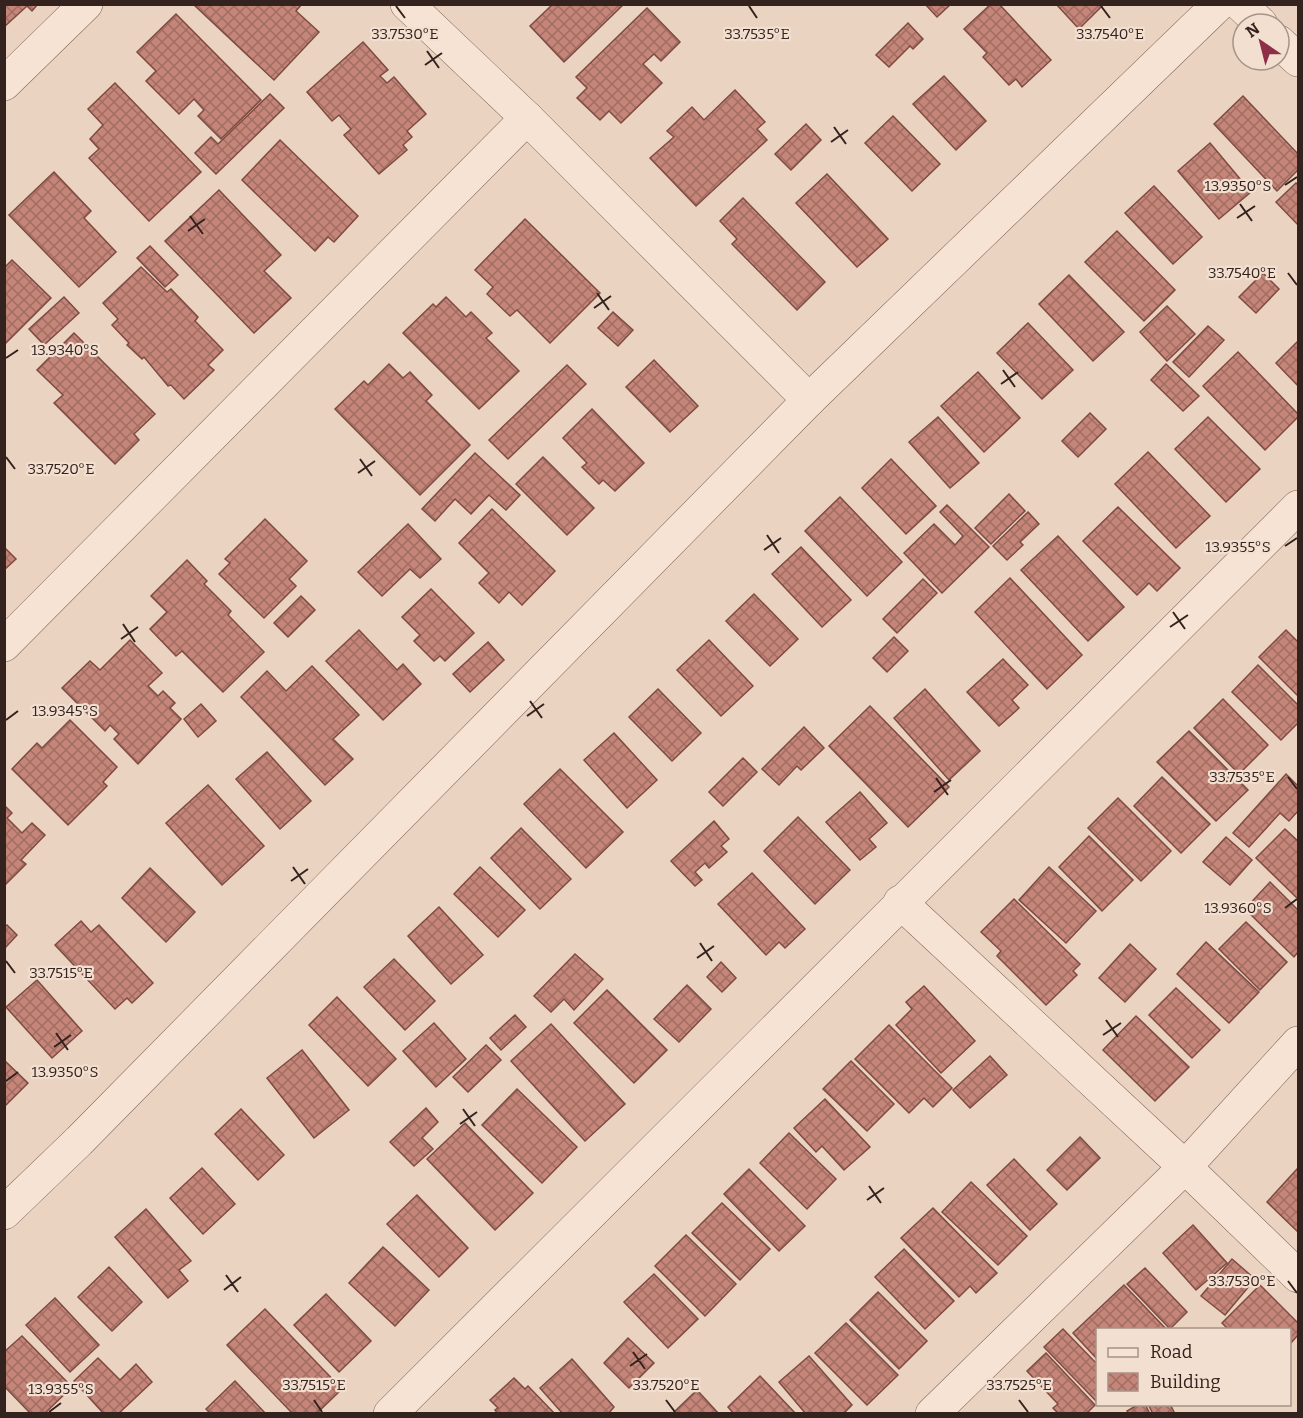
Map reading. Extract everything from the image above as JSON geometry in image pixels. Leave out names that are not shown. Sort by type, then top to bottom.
[{"type":"street","points":[[4,84],[86,4]]},
{"type":"street","points":[[407,4],[527,118],[809,400]]},
{"type":"street","points":[[4,1213],[79,1141],[809,400],[1219,4]]},
{"type":"street","points":[[4,645],[527,118]]},
{"type":"street","points":[[390,1413],[900,902],[1299,507]]},
{"type":"street","points":[[900,902],[1299,1276]]},
{"type":"street","points":[[932,1413],[1185,1167],[1299,1043]]},
{"type":"building","points":[[4,4],[38,4],[32,11],[27,6],[4,27]]},
{"type":"building","points":[[193,4],[302,4],[296,11],[319,32],[274,80]]},
{"type":"building","points":[[553,4],[624,4],[564,62],[530,26]]},
{"type":"building","points":[[925,4],[951,4],[937,17]]},
{"type":"building","points":[[991,4],[999,4],[1051,60],[1022,87],[1016,79],[1009,85],[983,57],[987,53],[964,29]]},
{"type":"building","points":[[1056,4],[1104,4],[1079,29]]},
{"type":"building","points":[[647,8],[680,42],[661,61],[654,54],[643,64],[662,83],[621,123],[609,111],[600,120],[577,98],[587,88],[576,77]]},
{"type":"building","points":[[176,14],[261,100],[221,139],[198,116],[204,110],[194,99],[179,114],[146,81],[156,71],[137,52]]},
{"type":"building","points":[[908,23],[923,39],[913,49],[910,46],[889,67],[876,55]]},
{"type":"building","points":[[363,42],[388,70],[380,76],[387,83],[394,77],[426,114],[407,131],[412,137],[403,145],[407,150],[379,174],[344,135],[351,129],[339,115],[332,121],[307,92]]},
{"type":"building","points":[[944,76],[986,121],[956,150],[913,104]]},
{"type":"building","points":[[115,83],[201,172],[149,221],[89,158],[99,149],[90,139],[103,125],[88,109]]},
{"type":"building","points":[[735,90],[765,122],[757,129],[767,140],[696,206],[650,158],[674,137],[667,131],[692,107],[704,120]]},
{"type":"building","points":[[270,94],[284,108],[216,174],[195,153],[211,137],[218,144]]},
{"type":"building","points":[[1243,96],[1298,154],[1298,170],[1277,191],[1214,124]]},
{"type":"building","points":[[893,116],[940,164],[912,191],[865,143]]},
{"type":"building","points":[[806,124],[821,140],[791,170],[775,154]]},
{"type":"building","points":[[280,140],[358,216],[334,242],[328,237],[315,251],[242,180]]},
{"type":"building","points":[[1210,143],[1251,192],[1219,219],[1178,171]]},
{"type":"building","points":[[54,172],[91,211],[84,218],[116,252],[79,287],[9,215]]},
{"type":"building","points":[[827,174],[888,239],[857,267],[796,203]]},
{"type":"building","points":[[1296,183],[1298,185],[1298,225],[1276,202]]},
{"type":"building","points":[[1154,186],[1202,237],[1173,264],[1125,213]]},
{"type":"building","points":[[219,190],[281,255],[264,271],[291,298],[254,333],[165,241]]},
{"type":"building","points":[[743,198],[825,282],[797,310],[732,244],[737,239],[720,221]]},
{"type":"building","points":[[525,219],[600,293],[550,343],[517,310],[510,316],[487,294],[493,287],[475,270]]},
{"type":"building","points":[[1117,231],[1175,290],[1144,321],[1085,262]]},
{"type":"building","points":[[150,246],[178,275],[165,287],[137,258]]},
{"type":"building","points":[[12,260],[51,298],[4,345],[4,268]]},
{"type":"building","points":[[141,267],[167,292],[171,289],[198,317],[195,321],[223,350],[208,365],[214,370],[184,399],[171,385],[168,386],[144,357],[142,359],[127,345],[129,343],[112,325],[118,319],[103,303]]},
{"type":"building","points":[[1263,273],[1279,289],[1256,313],[1239,297]]},
{"type":"building","points":[[1069,275],[1124,332],[1093,361],[1039,304]]},
{"type":"building","points":[[64,297],[79,313],[44,345],[29,329]]},
{"type":"building","points":[[446,297],[466,317],[471,312],[492,333],[486,338],[519,371],[479,409],[403,333],[433,304],[436,307]]},
{"type":"building","points":[[1167,306],[1195,334],[1167,361],[1140,332]]},
{"type":"building","points":[[613,312],[633,330],[618,346],[598,328]]},
{"type":"building","points":[[1028,323],[1073,370],[1042,399],[997,353]]},
{"type":"building","points":[[1208,326],[1224,340],[1189,377],[1173,362]]},
{"type":"building","points":[[74,333],[155,414],[134,434],[139,440],[115,464],[54,403],[63,395],[37,370]]},
{"type":"building","points":[[1298,341],[1298,386],[1276,363]]},
{"type":"building","points":[[1238,352],[1298,414],[1298,417],[1265,450],[1203,386]]},
{"type":"building","points":[[654,360],[698,406],[670,432],[626,387]]},
{"type":"building","points":[[389,364],[403,378],[410,372],[432,395],[426,401],[470,445],[420,495],[335,409],[364,381],[368,385]]},
{"type":"building","points":[[1166,364],[1199,396],[1183,411],[1151,380]]},
{"type":"building","points":[[567,365],[586,384],[508,459],[489,440]]},
{"type":"building","points":[[978,372],[1020,418],[984,452],[941,406]]},
{"type":"building","points":[[592,409],[644,463],[615,491],[603,480],[599,484],[582,467],[587,463],[563,438]]},
{"type":"building","points":[[1090,413],[1106,429],[1078,457],[1062,441]]},
{"type":"building","points":[[938,417],[979,463],[950,488],[909,442]]},
{"type":"building","points":[[1208,417],[1260,469],[1226,502],[1175,449]]},
{"type":"building","points":[[1148,452],[1210,516],[1176,548],[1115,484]]},
{"type":"building","points":[[475,453],[520,495],[506,510],[489,495],[471,514],[455,499],[435,521],[422,509]]},
{"type":"building","points":[[543,457],[594,508],[567,535],[516,484]]},
{"type":"building","points":[[891,459],[936,506],[906,534],[862,488]]},
{"type":"building","points":[[1009,494],[1025,511],[991,544],[975,528]]},
{"type":"building","points":[[840,497],[902,562],[867,596],[805,531]]},
{"type":"building","points":[[947,505],[989,547],[942,593],[904,553],[934,524],[955,545],[963,536],[940,512]]},
{"type":"building","points":[[1118,507],[1180,568],[1157,591],[1149,583],[1137,595],[1083,541]]},
{"type":"building","points":[[492,509],[555,571],[522,605],[509,592],[499,603],[479,583],[489,573],[459,543]]},
{"type":"building","points":[[1028,512],[1039,524],[1020,542],[1023,545],[1007,560],[993,546]]},
{"type":"building","points":[[265,519],[307,561],[289,579],[296,586],[264,618],[219,574],[230,563],[225,559]]},
{"type":"building","points":[[408,524],[441,559],[420,578],[410,569],[382,596],[358,572]]},
{"type":"building","points":[[1058,536],[1124,607],[1088,641],[1021,570]]},
{"type":"building","points":[[4,547],[16,559],[4,570]]},
{"type":"building","points":[[801,547],[851,600],[822,627],[772,574]]},
{"type":"building","points":[[187,560],[207,581],[204,584],[231,611],[228,615],[264,652],[223,692],[182,651],[176,656],[150,629],[167,612],[151,596]]},
{"type":"building","points":[[1010,578],[1082,655],[1047,689],[975,612]]},
{"type":"building","points":[[923,579],[937,593],[897,633],[883,619]]},
{"type":"building","points":[[431,589],[474,633],[445,661],[440,656],[434,661],[414,641],[420,635],[402,617]]},
{"type":"building","points":[[754,594],[798,639],[770,666],[726,621]]},
{"type":"building","points":[[301,596],[315,610],[288,637],[274,623]]},
{"type":"building","points":[[359,630],[397,670],[403,664],[421,684],[383,720],[326,661]]},
{"type":"building","points":[[1286,630],[1298,642],[1298,696],[1259,657]]},
{"type":"building","points":[[894,637],[908,651],[887,672],[873,658]]},
{"type":"building","points":[[130,640],[162,673],[148,686],[158,696],[163,691],[175,703],[170,708],[181,719],[138,764],[114,739],[119,734],[110,725],[105,731],[62,688],[90,661],[100,670]]},
{"type":"building","points":[[709,640],[753,686],[721,716],[677,670]]},
{"type":"building","points":[[488,642],[504,660],[470,692],[453,674]]},
{"type":"building","points":[[1003,659],[1028,685],[1012,700],[1019,708],[999,726],[967,692]]},
{"type":"building","points":[[1258,665],[1298,705],[1298,723],[1281,740],[1232,692]]},
{"type":"building","points":[[312,666],[359,715],[333,739],[353,759],[325,785],[241,697],[267,671],[286,691]]},
{"type":"building","points":[[658,689],[701,733],[672,761],[629,717]]},
{"type":"building","points":[[925,689],[980,751],[949,780],[894,718]]},
{"type":"building","points":[[1223,699],[1268,745],[1239,774],[1194,728]]},
{"type":"building","points":[[201,704],[216,721],[198,737],[184,719]]},
{"type":"building","points":[[870,706],[949,787],[908,827],[829,746]]},
{"type":"building","points":[[70,720],[117,767],[103,782],[107,786],[68,825],[12,769],[37,743],[42,748]]},
{"type":"building","points":[[804,727],[824,748],[801,770],[797,766],[779,785],[762,769]]},
{"type":"building","points":[[1189,731],[1248,790],[1216,821],[1157,762]]},
{"type":"building","points":[[614,733],[657,780],[627,808],[584,760]]},
{"type":"building","points":[[267,752],[311,801],[280,829],[236,779]]},
{"type":"building","points":[[743,758],[757,772],[723,806],[709,792]]},
{"type":"building","points":[[560,769],[623,832],[586,868],[524,804]]},
{"type":"building","points":[[1286,774],[1298,786],[1298,811],[1289,821],[1280,813],[1249,847],[1233,833]]},
{"type":"building","points":[[1162,777],[1210,824],[1181,853],[1134,806]]},
{"type":"building","points":[[208,785],[264,846],[222,885],[166,823]]},
{"type":"building","points":[[860,792],[887,823],[869,839],[876,847],[860,860],[826,822]]},
{"type":"building","points":[[1118,798],[1171,851],[1141,881],[1088,828]]},
{"type":"building","points":[[4,805],[12,813],[7,818],[22,833],[32,823],[45,835],[21,860],[26,864],[4,886]]},
{"type":"building","points":[[798,817],[850,870],[815,904],[764,851]]},
{"type":"building","points":[[714,821],[729,839],[721,846],[727,852],[709,868],[705,863],[695,872],[702,880],[695,886],[671,861]]},
{"type":"building","points":[[521,828],[571,879],[540,909],[491,858]]},
{"type":"building","points":[[1285,829],[1298,841],[1298,899],[1256,858]]},
{"type":"building","points":[[1089,836],[1133,880],[1102,911],[1059,867]]},
{"type":"building","points":[[1226,837],[1252,860],[1230,885],[1203,862]]},
{"type":"building","points":[[480,867],[525,910],[498,937],[454,894]]},
{"type":"building","points":[[1049,867],[1096,911],[1066,943],[1019,900]]},
{"type":"building","points":[[150,868],[195,912],[166,942],[122,898]]},
{"type":"building","points":[[752,873],[805,929],[785,948],[779,942],[766,955],[718,904]]},
{"type":"building","points":[[1270,882],[1298,910],[1298,952],[1294,957],[1245,909]]},
{"type":"building","points":[[1014,899],[1080,964],[1073,971],[1077,975],[1046,1005],[997,956],[1001,951],[981,932]]},
{"type":"building","points":[[439,907],[483,955],[451,984],[408,936]]},
{"type":"building","points":[[81,921],[91,932],[99,925],[153,983],[132,1003],[127,998],[115,1009],[55,945]]},
{"type":"building","points":[[1246,922],[1287,962],[1260,990],[1219,949]]},
{"type":"building","points":[[7,925],[17,935],[4,949],[4,927]]},
{"type":"building","points":[[1206,942],[1259,992],[1229,1023],[1177,974]]},
{"type":"building","points":[[1130,944],[1156,969],[1125,1002],[1099,978]]},
{"type":"building","points":[[575,954],[603,979],[574,1010],[564,999],[551,1012],[534,996]]},
{"type":"building","points":[[394,959],[435,1001],[405,1030],[364,987]]},
{"type":"building","points":[[721,962],[736,978],[722,992],[707,977]]},
{"type":"building","points":[[37,980],[82,1031],[52,1058],[6,1007]]},
{"type":"building","points":[[687,985],[711,1009],[679,1042],[654,1019]]},
{"type":"building","points":[[924,986],[975,1041],[941,1073],[896,1025],[912,1009],[906,1002]]},
{"type":"building","points":[[1176,988],[1220,1030],[1192,1058],[1149,1015]]},
{"type":"building","points":[[607,990],[667,1050],[634,1083],[574,1023]]},
{"type":"building","points":[[337,997],[396,1059],[368,1086],[309,1025]]},
{"type":"building","points":[[515,1015],[526,1027],[501,1050],[490,1038]]},
{"type":"building","points":[[1136,1016],[1189,1067],[1155,1101],[1103,1050]]},
{"type":"building","points":[[434,1023],[466,1059],[436,1087],[403,1051]]},
{"type":"building","points":[[551,1024],[625,1104],[585,1141],[511,1061]]},
{"type":"building","points":[[889,1025],[952,1088],[933,1107],[924,1098],[909,1113],[855,1059]]},
{"type":"building","points":[[486,1045],[501,1060],[468,1092],[453,1077]]},
{"type":"building","points":[[302,1050],[349,1110],[314,1138],[267,1078]]},
{"type":"building","points":[[990,1056],[1007,1075],[970,1108],[953,1090]]},
{"type":"building","points":[[4,1060],[28,1083],[4,1107]]},
{"type":"building","points":[[851,1061],[894,1104],[867,1131],[823,1089]]},
{"type":"building","points":[[517,1089],[577,1147],[542,1183],[482,1125]]},
{"type":"building","points":[[825,1099],[870,1147],[844,1170],[822,1146],[816,1152],[794,1128]]},
{"type":"building","points":[[426,1108],[438,1122],[422,1138],[433,1149],[414,1166],[390,1142]]},
{"type":"building","points":[[241,1109],[284,1155],[258,1180],[215,1134]]},
{"type":"building","points":[[465,1123],[533,1193],[495,1230],[427,1159]]},
{"type":"building","points":[[789,1133],[836,1179],[807,1209],[760,1163]]},
{"type":"building","points":[[1080,1137],[1100,1158],[1067,1190],[1047,1170]]},
{"type":"building","points":[[1014,1159],[1057,1204],[1030,1230],[987,1185]]},
{"type":"building","points":[[202,1168],[235,1204],[203,1234],[170,1198]]},
{"type":"building","points":[[1298,1168],[1298,1232],[1267,1202]]},
{"type":"building","points":[[749,1169],[805,1226],[779,1251],[724,1194]]},
{"type":"building","points":[[971,1182],[1027,1236],[998,1265],[942,1212]]},
{"type":"building","points":[[417,1195],[468,1248],[439,1277],[387,1224]]},
{"type":"building","points":[[722,1203],[770,1249],[740,1280],[692,1233]]},
{"type":"building","points":[[933,1208],[997,1273],[976,1293],[970,1286],[959,1297],[901,1238]]},
{"type":"building","points":[[146,1209],[191,1261],[179,1270],[188,1281],[168,1298],[115,1237]]},
{"type":"building","points":[[1193,1225],[1227,1263],[1196,1290],[1163,1253]]},
{"type":"building","points":[[686,1235],[736,1284],[705,1316],[655,1266]]},
{"type":"building","points":[[383,1247],[429,1290],[395,1326],[349,1283]]},
{"type":"building","points":[[904,1249],[954,1301],[925,1329],[875,1277]]},
{"type":"building","points":[[1232,1259],[1255,1279],[1225,1315],[1201,1296]]},
{"type":"building","points":[[109,1267],[142,1302],[112,1331],[78,1297]]},
{"type":"building","points":[[1145,1268],[1187,1312],[1169,1328],[1127,1284]]},
{"type":"building","points":[[654,1274],[698,1319],[668,1348],[624,1302]]},
{"type":"building","points":[[1124,1285],[1165,1328],[1096,1328],[1096,1358],[1073,1333]]},
{"type":"building","points":[[1260,1285],[1298,1323],[1298,1335],[1291,1343],[1291,1328],[1227,1328],[1222,1323]]},
{"type":"building","points":[[878,1292],[927,1341],[899,1369],[850,1320]]},
{"type":"building","points":[[326,1294],[371,1341],[339,1372],[294,1325]]},
{"type":"building","points":[[55,1298],[99,1345],[70,1372],[26,1325]]},
{"type":"building","points":[[265,1309],[342,1389],[316,1414],[293,1414],[227,1345]]},
{"type":"building","points":[[846,1323],[898,1375],[867,1405],[815,1353]]},
{"type":"building","points":[[1063,1329],[1096,1363],[1096,1401],[1044,1347]]},
{"type":"building","points":[[22,1336],[72,1387],[44,1414],[31,1414],[4,1386],[4,1352]]},
{"type":"building","points":[[628,1338],[654,1363],[629,1388],[604,1363]]},
{"type":"building","points":[[1046,1353],[1095,1405],[1086,1414],[1059,1414],[1053,1408],[1058,1404],[1027,1371]]},
{"type":"building","points":[[809,1356],[852,1405],[843,1414],[806,1414],[779,1382]]},
{"type":"building","points":[[98,1358],[120,1380],[136,1364],[152,1382],[118,1414],[104,1414],[74,1381]]},
{"type":"building","points":[[572,1359],[614,1407],[608,1414],[563,1414],[540,1388]]},
{"type":"building","points":[[760,1376],[796,1414],[734,1414],[728,1407]]},
{"type":"building","points":[[514,1378],[525,1389],[528,1386],[555,1414],[498,1414],[495,1410],[498,1408],[490,1400]]},
{"type":"building","points":[[235,1381],[266,1414],[211,1414],[206,1409]]},
{"type":"building","points":[[697,1390],[719,1414],[672,1414]]},
{"type":"building","points":[[1136,1406],[1146,1406],[1150,1414],[1129,1414],[1127,1411]]},
{"type":"building","points":[[1149,1406],[1171,1406],[1175,1414],[1153,1414]]}]
